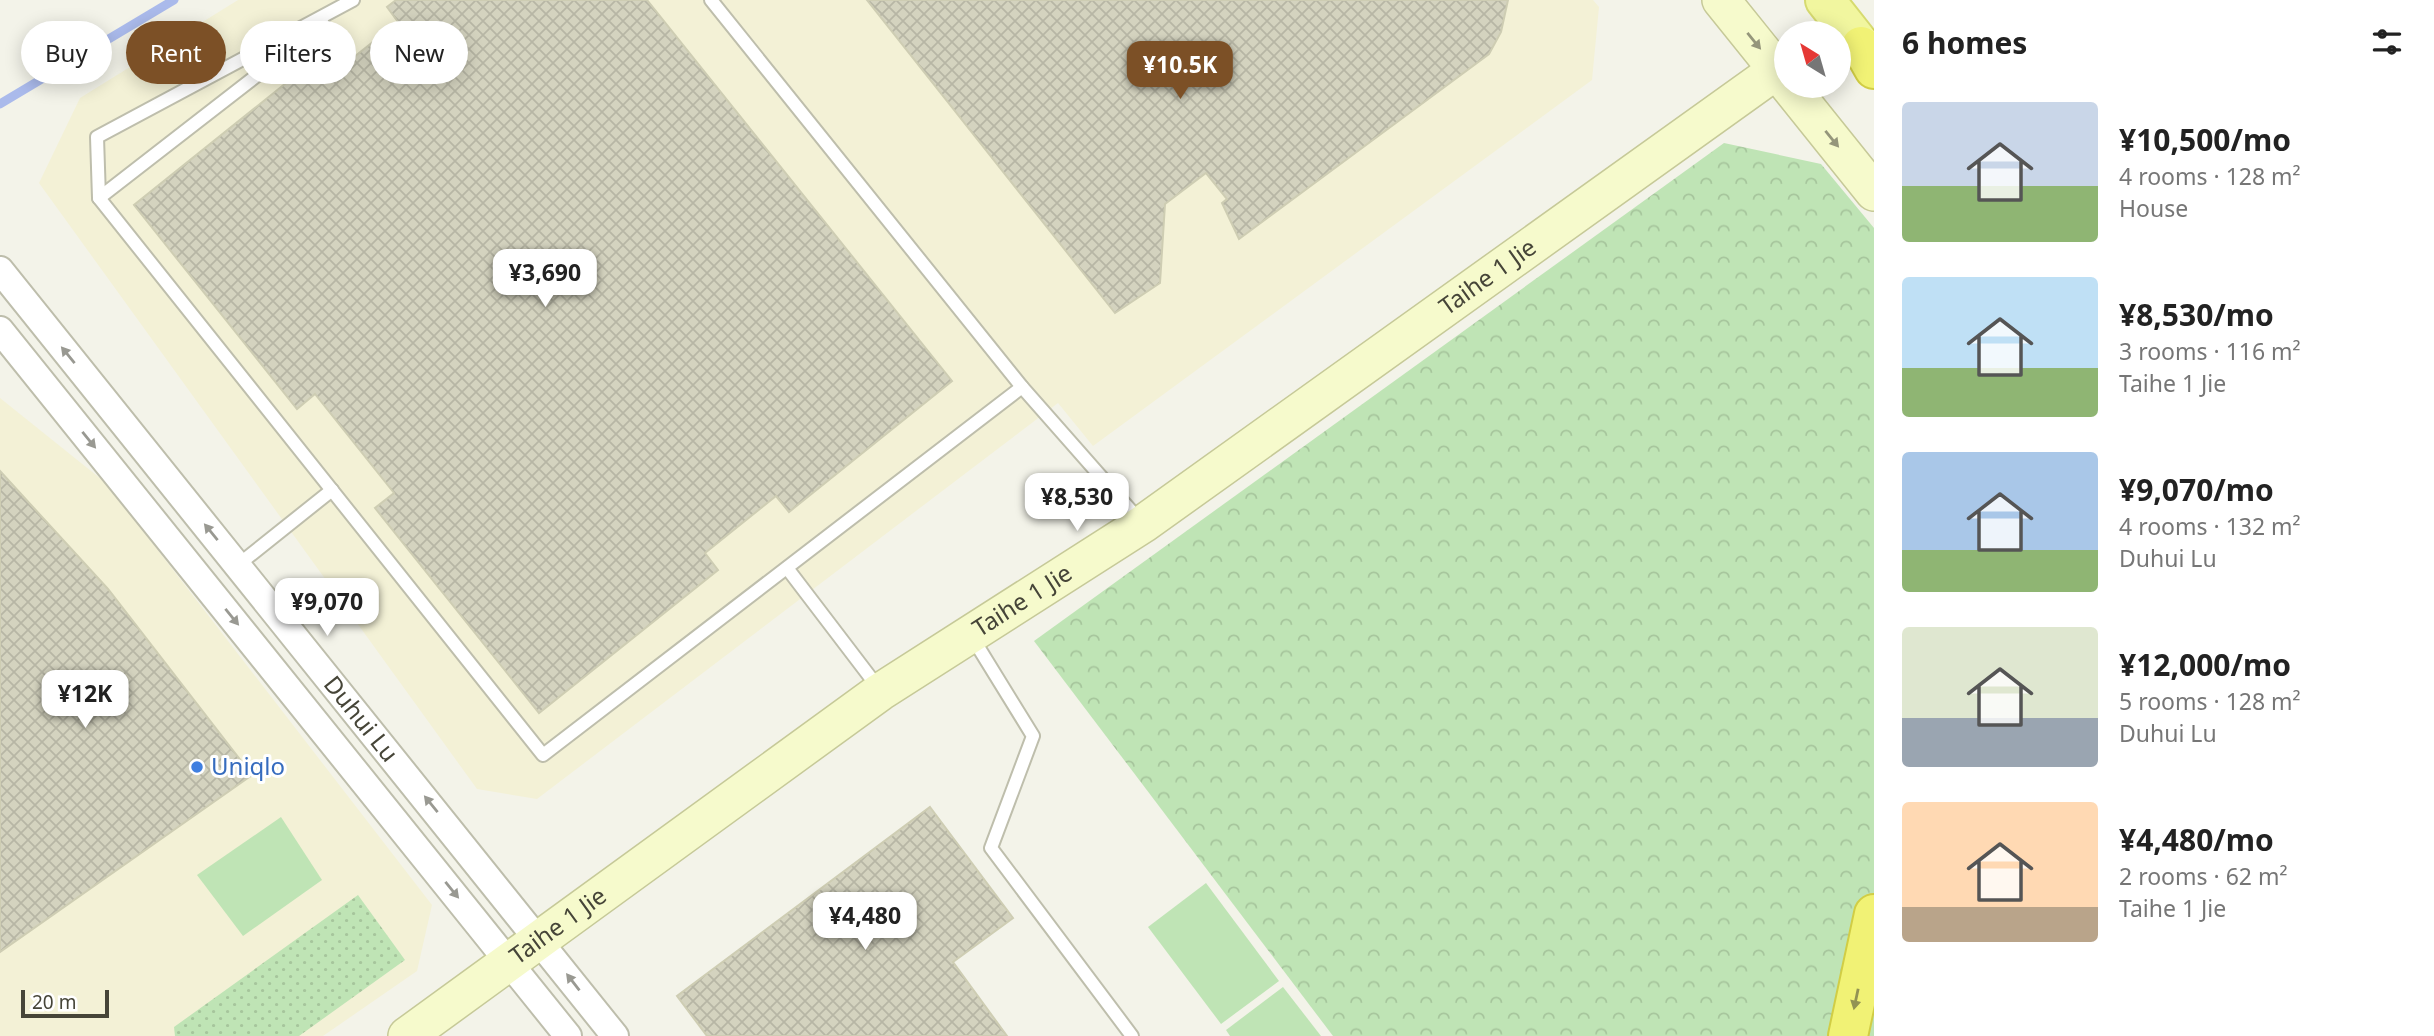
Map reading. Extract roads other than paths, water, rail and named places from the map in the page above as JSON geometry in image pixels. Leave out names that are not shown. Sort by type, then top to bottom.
[{"type":"highway","points":[[1849,1036],[1874,914]]},
{"type":"main road","points":[[1825,0],[1870,59]]},
{"type":"street","points":[[1721,0],[1774,66]]},
{"type":"street","name":"Taihe 1 Jie","points":[[407,1036],[880,692],[972,636],[1143,524],[1774,86]]},
{"type":"street","points":[[1799,98],[1874,192]]},
{"type":"street","name":"Duhui Lu","points":[[0,270],[540,939],[615,1036]]},
{"type":"street","name":"Duhui Lu","points":[[0,330],[568,1036]]},
{"type":"lane","points":[[711,0],[1022,387],[1143,524]]},
{"type":"lane","points":[[352,1],[97,137],[99,198],[543,755],[1022,387]]},
{"type":"lane","points":[[99,198],[352,1]]},
{"type":"lane","points":[[238,565],[332,490]]},
{"type":"lane","points":[[786,568],[880,692]]},
{"type":"lane","points":[[972,636],[1034,736],[991,848],[1132,1036]]},
{"type":"waterway","points":[[0,104],[174,0]]},
{"type":"place","name":"Uniqlo","points":[[197,767]]}]
